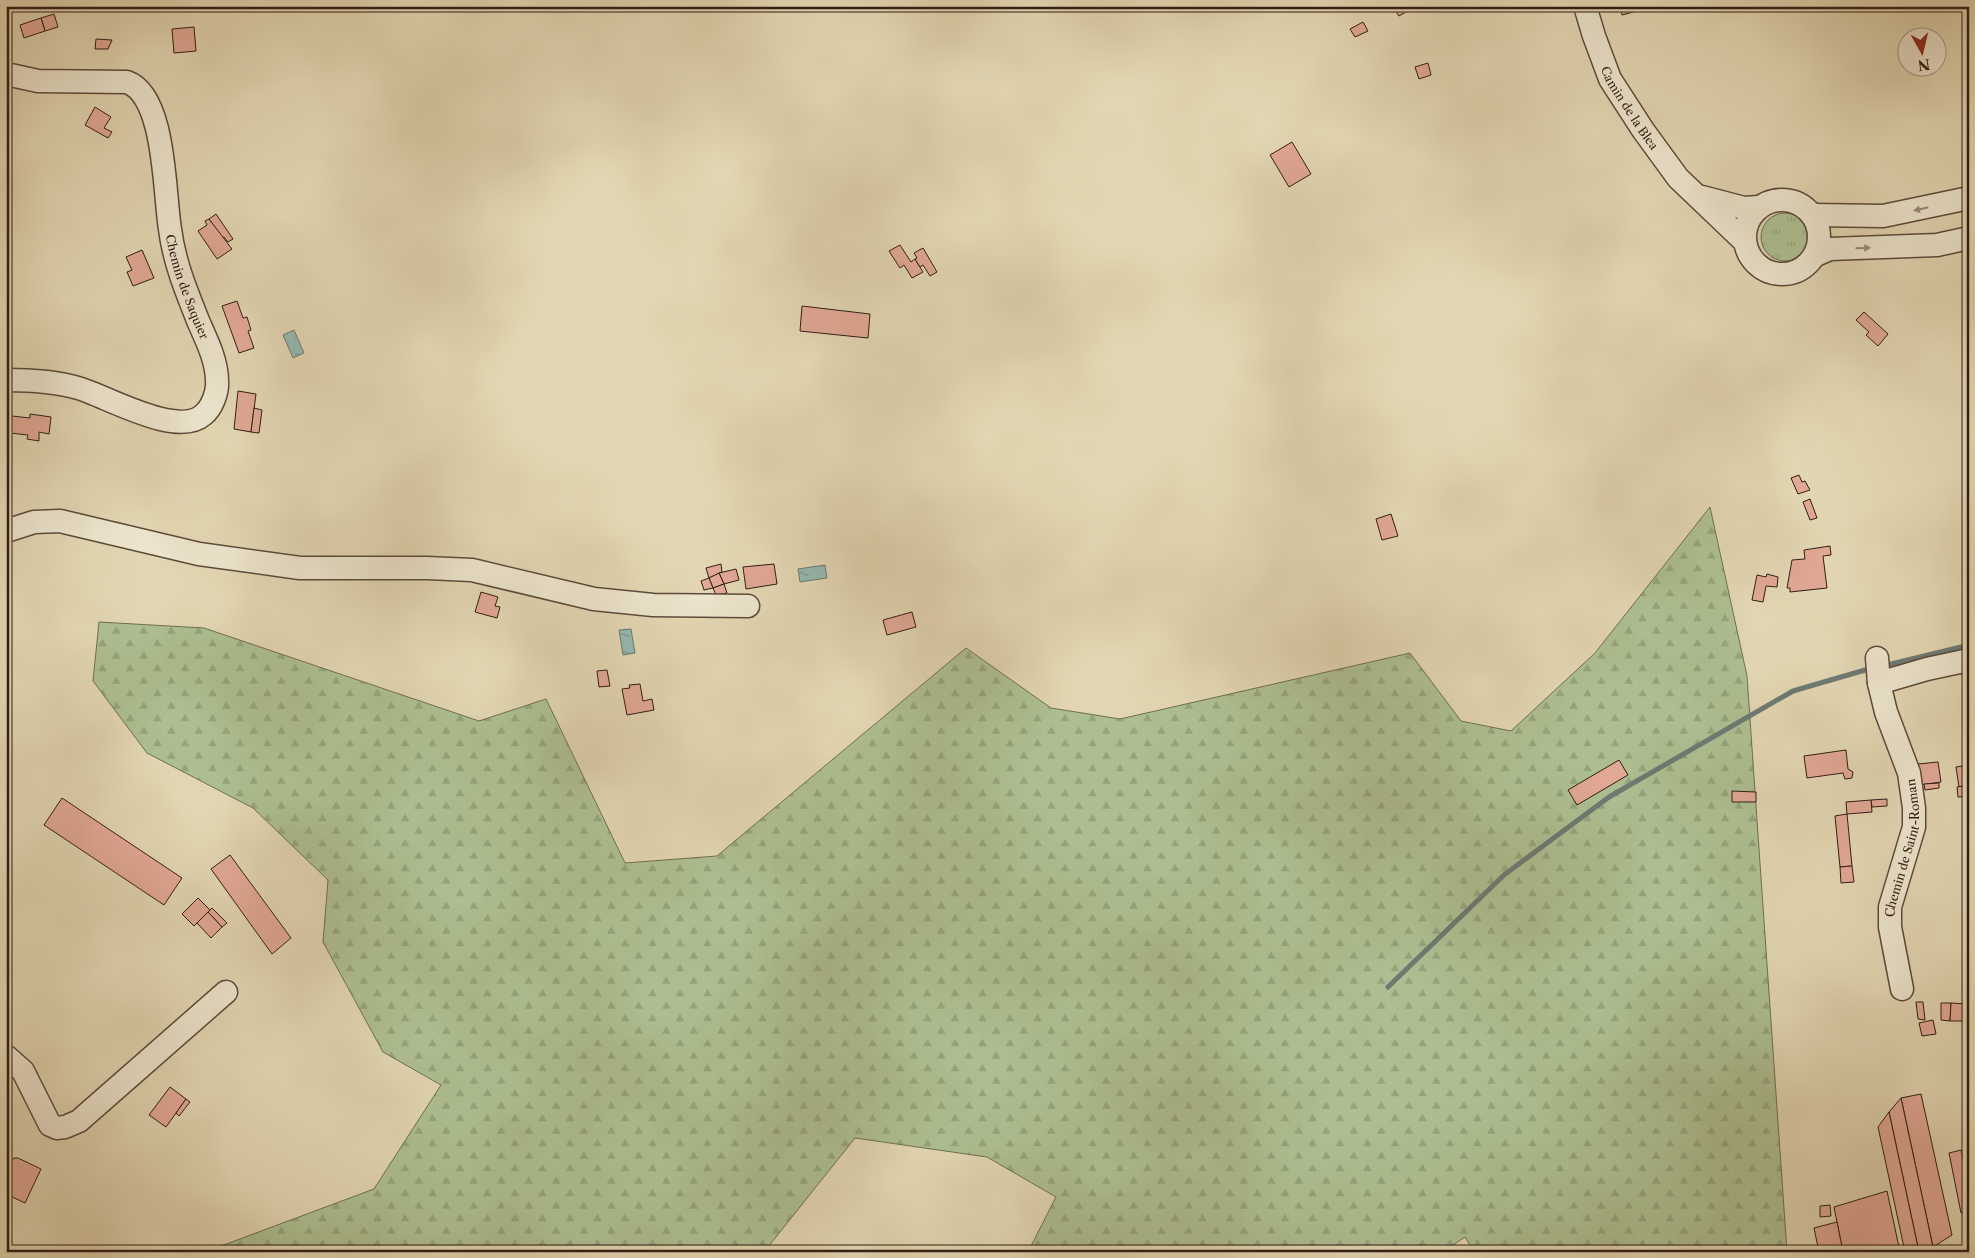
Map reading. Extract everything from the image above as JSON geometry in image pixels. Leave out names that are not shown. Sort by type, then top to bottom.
[{"type":"street","name":"Camin de la Blea","points":[[1585,6],[1610,79],[1643,130],[1678,178],[1745,242]]},
{"type":"street","name":"Chemin de Saquier","points":[[6,74],[38,81],[127,82],[132,84],[144,96],[156,124],[161,144],[167,210],[174,250],[185,287],[216,367],[218,382],[212,404],[202,416],[186,422],[161,420],[79,388],[50,382],[6,380]]},
{"type":"street","points":[[1699,196],[1744,208],[1759,207],[1777,200],[1787,200],[1801,205],[1813,215],[1817,222],[1820,239],[1816,255]]},
{"type":"street","points":[[1813,215],[1883,216],[1969,198]]},
{"type":"street","points":[[1759,207],[1748,223],[1745,242],[1749,254],[1755,263],[1765,270],[1776,274],[1788,274],[1799,271],[1816,255],[1830,249],[1937,245],[1969,238]]},
{"type":"street","points":[[6,531],[34,522],[60,521],[199,554],[300,568],[472,570],[594,599],[653,605],[748,606]]},
{"type":"street","name":"Chemin de Saint-Roman","points":[[1902,989],[1890,927],[1890,907],[1914,826],[1913,800],[1909,773],[1886,712],[1878,672],[1927,669],[1969,660]]},
{"type":"street","points":[[6,1056],[22,1071],[50,1125],[57,1128],[65,1127],[80,1121],[226,992]]},
{"type":"green space","points":[[1785,213],[1794,215],[1802,220],[1807,228],[1809,237],[1807,246],[1802,254],[1794,259],[1785,261],[1776,259],[1768,254],[1763,246],[1761,237],[1763,228],[1768,220],[1776,215]]},
{"type":"green space","points":[[1710,507],[1747,676],[1787,1252],[1474,1252],[1465,1237],[1443,1252],[1028,1252],[1056,1197],[987,1157],[855,1138],[764,1252],[205,1252],[374,1189],[441,1085],[383,1052],[323,942],[328,880],[253,808],[147,753],[93,681],[99,622],[204,628],[479,721],[546,699],[625,863],[717,856],[966,648],[1051,708],[1120,719],[1410,653],[1461,721],[1511,731],[1595,653]]},
{"type":"water","points":[[294,330],[304,353],[293,358],[283,335]]},
{"type":"water","points":[[825,565],[827,578],[800,582],[798,569]]},
{"type":"water","points":[[631,629],[635,653],[623,655],[619,630]]},
{"type":"building","points":[[1397,6],[1412,6],[1413,8],[1399,16],[1394,9]]},
{"type":"building","points":[[1620,6],[1656,6],[1622,15]]},
{"type":"building","points":[[54,14],[58,27],[45,31],[41,18]]},
{"type":"building","points":[[41,18],[45,31],[24,38],[20,25]]},
{"type":"building","points":[[1363,22],[1368,31],[1355,37],[1350,29]]},
{"type":"building","points":[[194,27],[196,51],[174,53],[172,29]]},
{"type":"building","points":[[96,39],[112,40],[108,49],[95,49]]},
{"type":"building","points":[[1428,63],[1431,75],[1419,79],[1415,67]]},
{"type":"building","points":[[95,107],[111,117],[104,128],[112,132],[108,138],[85,125]]},
{"type":"building","points":[[1292,142],[1311,174],[1289,187],[1270,155]]},
{"type":"building","points":[[216,214],[233,239],[228,242],[224,237],[222,238],[209,219]]},
{"type":"building","points":[[209,219],[232,249],[217,259],[198,231],[207,225],[205,221]]},
{"type":"building","points":[[900,245],[911,262],[915,259],[923,272],[912,278],[904,265],[900,268],[889,251]]},
{"type":"building","points":[[923,248],[937,272],[930,276],[923,265],[920,267],[915,259],[917,258],[914,253]]},
{"type":"building","points":[[142,250],[154,278],[133,286],[127,272],[132,270],[126,257]]},
{"type":"building","points":[[237,301],[243,318],[247,317],[251,330],[248,331],[254,348],[239,353],[222,306]]},
{"type":"building","points":[[802,306],[870,314],[868,338],[800,331]]},
{"type":"building","points":[[1864,312],[1888,334],[1878,346],[1866,335],[1869,332],[1856,320]]},
{"type":"building","points":[[238,391],[256,394],[251,432],[234,429]]},
{"type":"building","points":[[254,408],[262,410],[259,433],[251,432]]},
{"type":"building","points":[[30,414],[51,417],[49,434],[39,432],[39,441],[27,439],[28,435],[10,433],[12,416],[30,418]]},
{"type":"building","points":[[1799,475],[1802,482],[1805,481],[1810,490],[1798,494],[1791,478]]},
{"type":"building","points":[[1810,499],[1817,518],[1810,520],[1803,502]]},
{"type":"building","points":[[1391,514],[1398,536],[1382,540],[1376,519]]},
{"type":"building","points":[[1830,546],[1831,555],[1823,556],[1827,588],[1790,592],[1790,588],[1787,588],[1792,560],[1805,559],[1804,550]]},
{"type":"building","points":[[721,564],[722,572],[709,578],[706,568]]},
{"type":"building","points":[[774,564],[777,584],[746,589],[743,567]]},
{"type":"building","points":[[736,569],[739,580],[724,584],[719,573]]},
{"type":"building","points":[[719,573],[724,584],[713,588],[709,578]]},
{"type":"building","points":[[1767,574],[1778,577],[1777,587],[1766,586],[1763,602],[1752,600],[1757,575],[1766,577]]},
{"type":"building","points":[[709,578],[713,588],[704,590],[701,581]]},
{"type":"building","points":[[724,584],[727,593],[716,595],[713,588]]},
{"type":"building","points":[[481,592],[498,597],[495,606],[500,607],[497,618],[475,612]]},
{"type":"building","points":[[912,612],[916,627],[887,635],[883,620]]},
{"type":"building","points":[[607,670],[610,686],[599,687],[597,671]]},
{"type":"building","points":[[640,684],[643,701],[652,699],[654,710],[627,715],[622,689],[630,688],[629,685]]},
{"type":"building","points":[[1846,750],[1848,769],[1853,772],[1852,778],[1845,779],[1843,773],[1807,778],[1804,756]]},
{"type":"building","points":[[1619,760],[1628,775],[1577,805],[1568,790]]},
{"type":"building","points":[[1938,762],[1941,782],[1920,785],[1918,764]]},
{"type":"building","points":[[1969,765],[1969,785],[1959,787],[1956,767]]},
{"type":"building","points":[[1939,783],[1939,788],[1925,790],[1924,784]]},
{"type":"building","points":[[1969,785],[1969,796],[1958,797],[1957,787]]},
{"type":"building","points":[[1732,791],[1756,792],[1756,802],[1732,802]]},
{"type":"building","points":[[62,798],[182,878],[164,905],[44,825]]},
{"type":"building","points":[[1887,799],[1887,806],[1872,807],[1871,800]]},
{"type":"building","points":[[1871,800],[1872,812],[1847,814],[1846,802]]},
{"type":"building","points":[[1847,814],[1852,866],[1840,867],[1835,816]]},
{"type":"building","points":[[230,855],[291,938],[272,954],[211,869]]},
{"type":"building","points":[[1852,866],[1854,882],[1841,883],[1840,867]]},
{"type":"building","points":[[198,898],[210,910],[194,926],[182,914]]},
{"type":"building","points":[[212,908],[227,923],[222,927],[208,912]]},
{"type":"building","points":[[208,912],[222,927],[211,938],[197,923]]},
{"type":"building","points":[[1916,1002],[1923,1002],[1925,1020],[1918,1019]]},
{"type":"building","points":[[1941,1003],[1951,1003],[1950,1021],[1941,1020]]},
{"type":"building","points":[[1951,1003],[1967,1004],[1966,1021],[1950,1021]]},
{"type":"building","points":[[1933,1020],[1936,1034],[1922,1036],[1919,1023]]},
{"type":"building","points":[[170,1087],[186,1099],[166,1127],[149,1115]]},
{"type":"building","points":[[1921,1094],[1952,1235],[1933,1247],[1901,1098]]},
{"type":"building","points":[[1901,1098],[1934,1252],[1919,1252],[1889,1112]]},
{"type":"building","points":[[186,1099],[190,1102],[179,1116],[176,1113]]},
{"type":"building","points":[[1889,1112],[1919,1252],[1905,1252],[1878,1127]]},
{"type":"building","points":[[1961,1150],[1969,1184],[1969,1211],[1961,1213],[1949,1153]]},
{"type":"building","points":[[14,1158],[18,1158],[41,1169],[25,1203],[6,1194],[6,1182],[11,1171],[9,1164]]},
{"type":"building","points":[[1887,1191],[1900,1252],[1843,1252],[1834,1207]]},
{"type":"building","points":[[1830,1205],[1831,1216],[1820,1217],[1820,1206]]},
{"type":"building","points":[[1837,1222],[1843,1252],[1819,1252],[1814,1228]]},
{"type":"waterway","points":[[1883,666],[1969,645]]},
{"type":"waterway","points":[[1388,987],[1504,875],[1609,797],[1793,691],[1872,668]]}]
